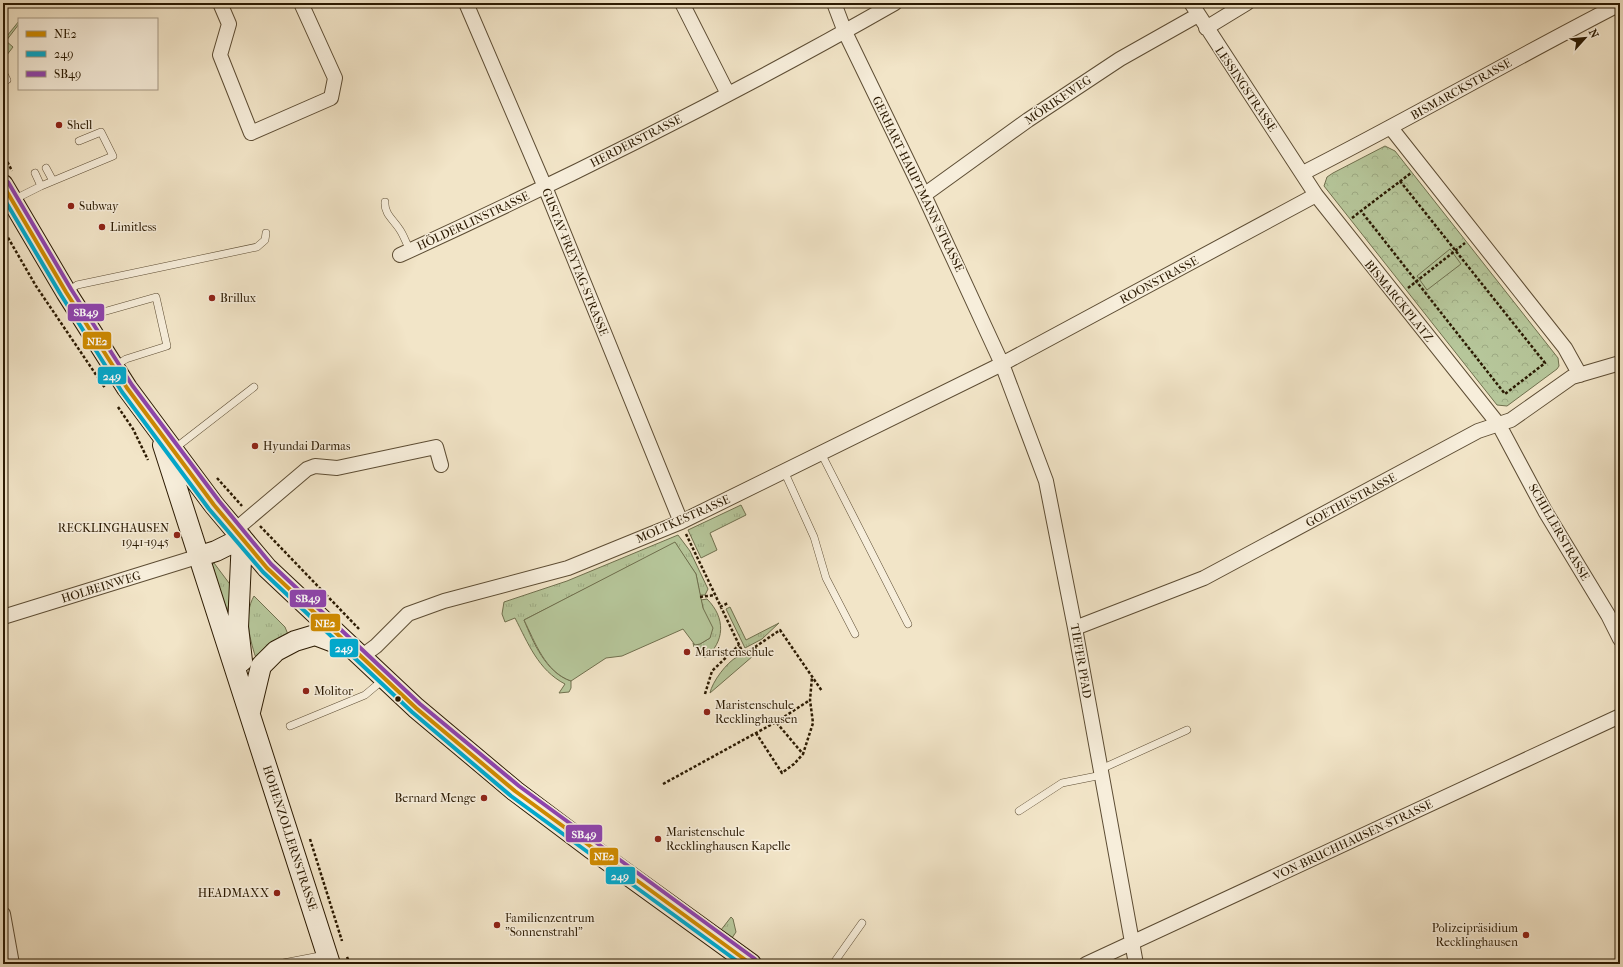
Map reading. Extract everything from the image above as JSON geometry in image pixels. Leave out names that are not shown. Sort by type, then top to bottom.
[{"type":"main road","points":[[8,193],[66,292],[113,368],[214,505],[267,568],[368,651],[384,679],[416,708],[515,790],[592,849],[751,964]]},
{"type":"main road","name":"HOHENZOLLERNSTRASSE","points":[[160,433],[250,712],[334,956]]},
{"type":"main road","points":[[200,556],[216,551],[238,534]]},
{"type":"main road","name":"HOHENZOLLERNSTRASSE","points":[[238,534],[238,627],[250,712]]},
{"type":"main road","points":[[250,712],[261,666],[276,651],[296,641],[315,635],[368,651]]},
{"type":"street","points":[[220,3],[229,24],[220,55],[251,133],[331,98],[335,78],[301,3]]},
{"type":"street","name":"GUSTAV-FREYTAG-STRASSE","points":[[466,3],[545,188],[681,522]]},
{"type":"street","points":[[682,3],[728,94]]},
{"type":"street","name":"GERHART-HAUPTMANN-STRASSE","points":[[834,3],[845,32],[924,195],[1002,364]]},
{"type":"street","name":"HERDERSTRASSE","points":[[545,188],[728,94],[845,32],[895,3]]},
{"type":"street","name":"LESSINGSTRASSE","points":[[1191,3],[1303,174]]},
{"type":"street","points":[[1206,28],[1247,3]]},
{"type":"street","name":"BISMARCKSTRASSE","points":[[1303,174],[1620,4]]},
{"type":"street","name":"MÖRIKEWEG","points":[[924,195],[1028,120],[1120,59],[1198,15]]},
{"type":"street","points":[[1391,128],[1565,348],[1580,375]]},
{"type":"street","name":"BISMARCKPLATZ","points":[[1303,174],[1316,195],[1396,298],[1499,425]]},
{"type":"street","name":"HÖLDERLINSTRASSE","points":[[405,252],[545,188]]},
{"type":"street","name":"ROONSTRASSE","points":[[1002,364],[1316,195]]},
{"type":"street","name":"GOETHESTRASSE","points":[[1075,628],[1204,578],[1478,432],[1511,420],[1572,377],[1620,363]]},
{"type":"street","name":"MOLTKESTRASSE","points":[[368,651],[408,614],[444,601],[568,568],[681,522],[1002,364]]},
{"type":"street","name":"TIEFER PFAD","points":[[1002,364],[1046,481],[1075,628],[1136,964]]},
{"type":"street","name":"SCHILLERSTRASSE","points":[[1499,425],[1545,511],[1608,615],[1620,638]]},
{"type":"street","points":[[238,534],[307,469],[315,466],[337,468],[436,447],[441,465]]},
{"type":"street","name":"HOLBEINWEG","points":[[3,617],[200,556]]},
{"type":"street","name":"VON-BRUCHHAUSEN-STRASSE","points":[[1086,964],[1132,944],[1620,716]]},
{"type":"street","points":[[3,914],[12,964]]},
{"type":"lane","points":[[3,72],[7,80]]},
{"type":"lane","points":[[8,193],[41,186],[113,156],[101,132],[79,140]]},
{"type":"lane","points":[[46,168],[53,181]]},
{"type":"lane","points":[[35,173],[41,186]]},
{"type":"lane","points":[[385,202],[386,211],[400,229],[405,252]]},
{"type":"lane","points":[[66,292],[77,285],[257,247],[265,240],[266,233]]},
{"type":"lane","points":[[84,322],[96,314],[156,297],[167,346],[126,359],[113,368]]},
{"type":"lane","points":[[173,450],[254,387]]},
{"type":"lane","points":[[821,453],[908,624]]},
{"type":"lane","points":[[784,471],[814,538],[826,578],[855,634]]},
{"type":"lane","points":[[290,726],[365,695],[384,679]]},
{"type":"lane","points":[[1019,811],[1062,783],[1101,772],[1187,730]]},
{"type":"lane","points":[[833,964],[862,923]]},
{"type":"lane","points":[[278,964],[334,956]]},
{"type":"path","points":[[1400,182],[1545,363],[1505,394],[1361,211],[1420,166]]},
{"type":"path","points":[[3,229],[36,286],[109,395]]},
{"type":"path","points":[[1396,298],[1475,235]]},
{"type":"path","points":[[117,406],[133,428],[150,465]]},
{"type":"path","points":[[681,522],[743,653],[756,648],[780,630],[822,691]]},
{"type":"path","points":[[280,546],[368,651]]},
{"type":"path","points":[[700,597],[715,595]]},
{"type":"path","points":[[720,607],[728,603]]},
{"type":"path","points":[[705,694],[712,671],[739,645]]},
{"type":"path","points":[[756,733],[782,773],[794,764],[803,754],[813,723],[810,700],[812,677]]},
{"type":"path","points":[[662,784],[776,722],[810,700]]},
{"type":"path","points":[[776,722],[803,754]]},
{"type":"path","points":[[308,834],[343,943]]},
{"type":"path","points":[[334,956],[350,964]]},
{"type":"green space","points":[[18,22],[18,25],[6,41],[13,47],[3,60],[3,41]]},
{"type":"green space","points":[[1385,146],[1395,151],[1558,358],[1559,366],[1557,369],[1507,406],[1497,405],[1324,186],[1327,177],[1333,173]]},
{"type":"green space","points":[[1450,249],[1461,264],[1427,290],[1417,276]]},
{"type":"green space","points":[[741,505],[746,515],[710,533],[717,550],[701,558],[688,530]]},
{"type":"green space","points":[[678,535],[690,551],[708,589],[705,595],[700,595],[696,574],[675,543],[524,620],[536,647],[548,664],[562,677],[571,681],[571,688],[569,692],[559,693],[565,684],[541,664],[529,646],[515,618],[505,622],[502,614],[504,602],[567,581]]},
{"type":"green space","points":[[675,542],[696,574],[703,608],[713,628],[710,638],[700,644],[695,645],[683,629],[622,656],[606,658],[571,681],[554,671],[537,647],[524,620]]},
{"type":"green space","points":[[214,563],[232,587],[227,613],[212,564]]},
{"type":"green space","points":[[254,596],[285,627],[289,637],[257,661],[250,637],[248,620],[251,603]]},
{"type":"green space","points":[[707,599],[718,614],[721,630],[712,652],[705,658],[694,647],[693,643],[695,645],[700,644],[710,638],[701,600]]},
{"type":"green space","points":[[730,607],[746,640],[779,623],[762,639],[745,648],[726,609]]},
{"type":"green space","points":[[739,656],[753,656],[710,693],[711,688],[717,678],[729,663]]},
{"type":"green space","points":[[731,917],[733,919],[736,932],[732,938],[721,930]]},
{"type":"transit line","name":"SB49","points":[[8,182],[71,289],[132,385],[219,501],[271,564],[420,704],[519,786],[755,959]]},
{"type":"transit line","name":"NE2","points":[[3,185],[66,292],[127,388],[214,505],[267,568],[416,708],[515,791],[751,964]]},
{"type":"transit line","name":"249","points":[[3,197],[61,295],[122,392],[209,509],[263,572],[412,712],[511,796],[741,964]]},
{"type":"place","name":"Shell","points":[[59,125]]},
{"type":"place","name":"Subway","points":[[71,206]]},
{"type":"place","name":"Limitless","points":[[102,227]]},
{"type":"place","name":"Brillux","points":[[212,298]]},
{"type":"place","name":"Hyundai Darmas","points":[[255,446]]},
{"type":"place","name":"RECKLINGHAUSEN 1941-1945","points":[[177,535]]},
{"type":"place","name":"Maristenschule","points":[[687,652]]},
{"type":"place","name":"Molitor","points":[[306,691]]},
{"type":"place","name":"Maristenschule Recklinghausen","points":[[707,712]]},
{"type":"place","name":"Bernard Menge","points":[[484,798]]},
{"type":"place","name":"Maristenschule Recklinghausen Kapelle","points":[[658,839]]},
{"type":"place","name":"HEADMAXX","points":[[277,893]]},
{"type":"place","name":"Familienzentrum \"Sonnenstrahl\"","points":[[497,925]]},
{"type":"place","name":"Polizeipräsidium Recklinghausen","points":[[1526,935]]}]
